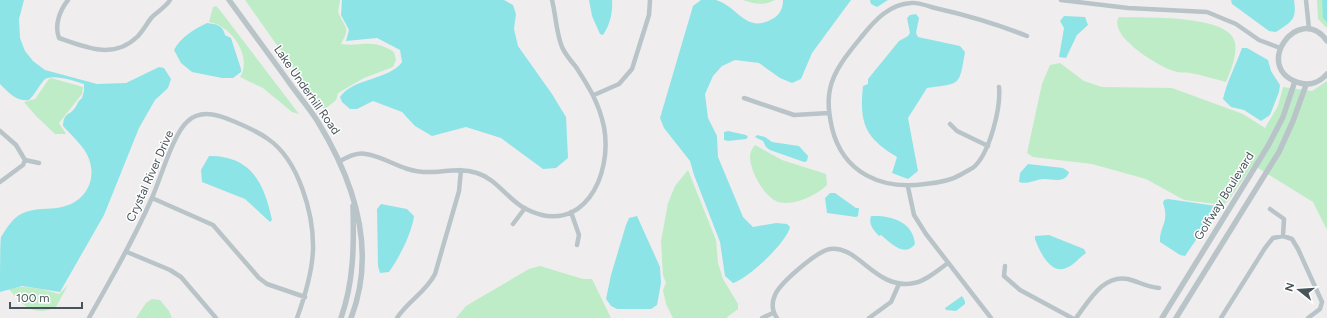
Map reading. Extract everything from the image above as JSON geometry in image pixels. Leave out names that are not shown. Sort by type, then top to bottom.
[{"type":"street","points":[[68,0],[63,6],[57,25],[59,38],[91,49],[111,49],[123,47],[136,38],[153,16],[167,5],[170,0]]},
{"type":"street","name":"Lake Underhill Road","points":[[229,0],[318,121],[340,161],[352,200],[360,218],[362,241],[359,290],[351,318]]},
{"type":"street","points":[[340,161],[353,155],[365,154],[411,170],[424,172],[461,170],[478,173],[490,179],[525,208],[552,216],[571,212],[582,205],[594,193],[602,174],[605,138],[604,127],[594,95],[562,48],[555,22],[552,0]]},
{"type":"street","points":[[594,95],[619,84],[632,69],[640,49],[649,15],[650,0]]},
{"type":"street","points":[[1061,0],[1128,8],[1207,12],[1236,24],[1259,40],[1280,48]]},
{"type":"street","points":[[1306,0],[1309,29]]},
{"type":"street","points":[[999,87],[1000,97],[988,146],[975,166],[959,176],[934,183],[908,186],[890,185],[875,180],[845,158],[835,141],[829,113],[830,89],[836,74],[848,54],[876,19],[892,8],[912,1],[964,15],[1027,36]]},
{"type":"street","points":[[1327,40],[1317,32],[1309,29],[1303,29],[1291,33],[1285,39],[1280,48],[1279,62],[1281,69],[1288,78],[1306,84],[1320,80],[1327,74]]},
{"type":"street","name":"Golfway Boulevard","points":[[1162,318],[1277,130],[1295,81]]},
{"type":"street","name":"Golfway Boulevard","points":[[1176,318],[1279,152],[1306,84]]},
{"type":"street","points":[[744,98],[794,115],[829,113]]},
{"type":"street","name":"Crystal River Drive","points":[[89,318],[127,252],[152,198],[178,133],[188,120],[202,114],[213,113],[253,130],[269,139],[283,152],[292,165],[306,202],[311,226],[313,250],[305,296],[297,318]]},
{"type":"street","points":[[950,124],[957,132],[988,146]]},
{"type":"street","points":[[1277,130],[1287,134]]},
{"type":"street","points":[[0,131],[16,145],[26,160],[39,163]]},
{"type":"street","points":[[0,182],[23,165],[26,160]]},
{"type":"street","points":[[397,318],[405,306],[430,285],[435,274],[459,191],[461,170]]},
{"type":"street","points":[[908,186],[914,215],[926,234],[991,318]]},
{"type":"street","points":[[152,198],[213,225],[259,278],[267,284],[305,296]]},
{"type":"street","name":"Lake Underhill Road","points":[[341,318],[350,285],[354,260],[352,200]]},
{"type":"street","points":[[513,224],[525,208]]},
{"type":"street","points":[[1270,209],[1284,219],[1283,236]]},
{"type":"street","points":[[571,212],[579,235],[577,244]]},
{"type":"street","points":[[1221,318],[1264,248],[1273,238],[1283,236],[1292,239],[1298,249],[1322,302],[1320,309],[1308,318]]},
{"type":"street","points":[[777,318],[773,313],[772,304],[775,294],[816,255],[829,249],[846,252],[883,279],[899,284],[915,283],[930,276],[948,263]]},
{"type":"street","points":[[1205,249],[1215,254]]},
{"type":"street","points":[[127,252],[170,270],[181,277],[216,318]]},
{"type":"street","points":[[1005,266],[1004,276],[1020,290],[1072,318]]},
{"type":"street","points":[[1076,318],[1098,289],[1111,281],[1126,279],[1149,287],[1158,288]]},
{"type":"street","points":[[869,318],[891,302],[899,284]]},
{"type":"street","points":[[762,318],[773,313]]},
{"type":"green space","points":[[245,0],[340,0],[338,12],[346,28],[346,34],[341,44],[379,45],[394,52],[396,60],[393,67],[364,78],[338,93],[336,100],[325,109],[320,106]]},
{"type":"green space","points":[[743,0],[775,0],[759,4]]},
{"type":"green space","points":[[1317,0],[1327,0],[1327,28],[1318,19]]},
{"type":"green space","points":[[216,6],[299,114],[292,112],[263,88],[240,77],[244,60],[238,43],[225,29],[217,24],[209,22],[213,7]]},
{"type":"green space","points":[[1119,17],[1165,18],[1203,22],[1218,27],[1230,34],[1235,43],[1235,53],[1226,82],[1170,70],[1160,65],[1128,42],[1117,25]]},
{"type":"green space","points":[[1060,63],[1084,81],[1102,87],[1172,88],[1243,114],[1265,128],[1278,106],[1283,87],[1312,91],[1327,81],[1327,230],[1313,202],[1253,165],[1228,201],[1223,205],[1184,200],[1146,179],[1092,164],[1033,157],[1027,153],[1042,84],[1050,65]]},
{"type":"green space","points":[[51,78],[83,87],[82,94],[59,123],[66,134],[55,134],[24,102],[35,99]]},
{"type":"green space","points":[[755,145],[782,160],[826,174],[827,185],[817,193],[796,202],[782,203],[776,201],[771,198],[762,188],[752,169],[750,155]]},
{"type":"green space","points":[[688,170],[716,240],[718,263],[723,279],[738,304],[738,309],[726,318],[673,318],[666,304],[663,290],[666,283],[663,275],[661,241],[668,203],[675,186]]},
{"type":"green space","points":[[540,266],[583,279],[592,279],[611,318],[456,318],[466,306],[529,269]]},
{"type":"green space","points":[[68,285],[56,307],[41,311],[24,305],[9,289],[28,287],[59,294]]},
{"type":"green space","points":[[152,299],[160,300],[169,311],[172,318],[136,318],[146,303]]},
{"type":"water","points":[[0,0],[24,0],[19,19],[20,38],[25,51],[33,61],[45,70],[97,84],[126,83],[159,67],[164,68],[171,79],[168,88],[155,100],[139,128],[104,215],[60,292],[22,286],[0,292],[1,237],[12,221],[21,214],[31,210],[57,208],[70,204],[83,195],[87,189],[90,183],[91,175],[89,159],[81,146],[63,126],[64,118],[76,107],[82,98],[84,84],[57,77],[47,78],[29,100],[24,100],[13,96],[0,84]]},
{"type":"water","points":[[342,0],[504,0],[513,5],[516,14],[514,29],[518,46],[552,94],[566,117],[568,158],[556,168],[543,169],[501,138],[466,127],[432,136],[415,126],[402,112],[373,101],[357,109],[350,109],[342,102],[340,97],[346,91],[362,82],[389,72],[402,62],[400,50],[377,38],[346,41],[349,30],[341,15]]},
{"type":"water","points":[[589,0],[612,0],[612,9],[608,27],[603,35],[600,34],[592,16]]},
{"type":"water","points":[[701,0],[716,0],[724,3],[749,22],[756,23],[774,18],[782,8],[783,0],[851,0],[812,53],[801,79],[792,83],[780,78],[759,63],[735,60],[722,66],[713,76],[705,94],[708,118],[717,136],[718,157],[743,217],[753,227],[776,223],[787,224],[790,227],[782,242],[766,259],[748,275],[733,283],[725,276],[720,242],[690,161],[664,128],[660,118],[693,6]]},
{"type":"water","points":[[870,0],[888,0],[877,7],[871,4]]},
{"type":"water","points":[[1231,0],[1294,0],[1295,12],[1290,22],[1276,32],[1269,31],[1232,4]]},
{"type":"water","points":[[1322,0],[1327,0],[1327,22],[1323,18]]},
{"type":"water","points":[[916,14],[919,18],[916,33],[918,37],[960,46],[965,52],[961,72],[956,81],[952,84],[927,88],[908,118],[918,171],[908,179],[892,173],[897,157],[878,143],[866,128],[862,110],[862,99],[863,86],[868,84],[868,79],[899,41],[908,36],[910,33],[907,18],[910,15]]},
{"type":"water","points":[[1064,16],[1085,17],[1088,25],[1077,35],[1066,58],[1059,57],[1064,28],[1060,21]]},
{"type":"water","points":[[207,23],[221,27],[225,35],[231,38],[241,69],[241,72],[233,78],[222,78],[192,72],[181,63],[174,50],[188,34]]},
{"type":"water","points":[[1242,48],[1247,48],[1268,60],[1271,71],[1280,85],[1279,92],[1270,115],[1261,121],[1244,110],[1231,107],[1223,99],[1229,79]]},
{"type":"water","points":[[728,131],[746,135],[748,137],[746,139],[724,140],[724,132]]},
{"type":"water","points":[[757,135],[765,137],[772,142],[799,146],[808,156],[807,161],[804,162],[770,150],[766,147],[763,141],[755,137]]},
{"type":"water","points":[[209,156],[223,157],[235,161],[245,166],[253,174],[260,183],[265,194],[272,220],[270,222],[245,199],[202,182],[201,170]]},
{"type":"water","points":[[1028,164],[1063,168],[1069,172],[1066,177],[1061,180],[1041,179],[1026,183],[1019,182],[1020,173]]},
{"type":"water","points":[[830,193],[835,193],[856,208],[859,208],[858,216],[827,213],[825,198]]},
{"type":"water","points":[[1168,199],[1223,207],[1211,218],[1185,256],[1180,255],[1160,242],[1161,232],[1165,220],[1163,203],[1164,200]]},
{"type":"water","points":[[381,204],[407,209],[414,216],[408,237],[397,260],[389,272],[380,273],[378,266],[377,209]]},
{"type":"water","points":[[637,216],[660,267],[661,283],[657,305],[651,309],[617,309],[611,306],[606,299],[611,275],[629,218]]},
{"type":"water","points":[[871,216],[893,218],[899,221],[910,230],[915,244],[906,250],[893,245],[881,235],[879,236],[873,229],[870,222]]},
{"type":"water","points":[[1049,235],[1084,249],[1086,253],[1069,267],[1060,269],[1055,268],[1050,265],[1042,255],[1035,239],[1035,236]]},
{"type":"water","points":[[962,296],[965,304],[956,311],[946,310],[945,308]]}]
